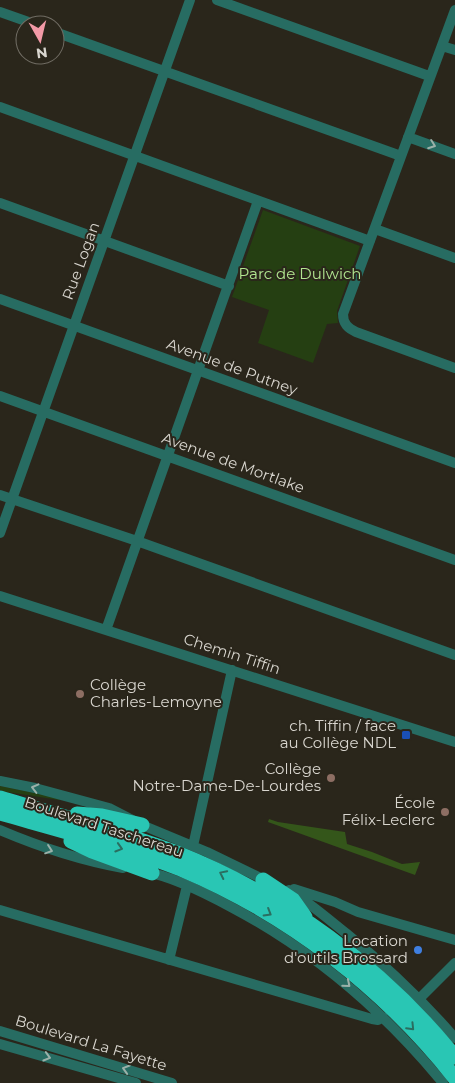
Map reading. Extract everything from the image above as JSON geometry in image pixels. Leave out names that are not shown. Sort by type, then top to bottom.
[{"type":"highway","name":"Boulevard Taschereau","points":[[0,798],[44,818],[181,870],[234,894],[278,919],[328,953],[376,993],[417,1034],[455,1078]]},
{"type":"highway","name":"Boulevard Taschereau","points":[[0,813],[44,818],[134,838],[192,860],[256,890],[311,924],[345,949],[394,992],[455,1057]]},
{"type":"highway","points":[[44,818],[102,816],[142,825]]},
{"type":"highway","points":[[44,818],[92,852],[152,873]]},
{"type":"highway","points":[[262,880],[293,900],[311,924]]},
{"type":"street","name":"Rue Logan","points":[[0,533],[190,0]]},
{"type":"street","points":[[217,0],[429,76]]},
{"type":"street","points":[[455,10],[429,76],[343,314],[344,323],[356,332],[455,368]]},
{"type":"street","points":[[0,12],[15,17]]},
{"type":"street","points":[[65,36],[401,156]]},
{"type":"street","points":[[442,46],[455,50]]},
{"type":"street","points":[[0,108],[370,241]]},
{"type":"street","points":[[408,137],[455,154]]},
{"type":"street","points":[[106,630],[258,202]]},
{"type":"street","points":[[0,203],[228,286]]},
{"type":"street","points":[[375,228],[455,258]]},
{"type":"street","name":"Avenue de Putney","points":[[0,299],[455,463]]},
{"type":"street","name":"Avenue de Mortlake","points":[[0,396],[455,560]]},
{"type":"street","points":[[0,494],[455,655]]},
{"type":"street","name":"Chemin Tiffin","points":[[0,596],[455,742]]},
{"type":"street","points":[[193,846],[232,670]]},
{"type":"street","name":"Boulevard Taschereau","points":[[0,781],[103,806],[142,825],[193,846],[262,880],[286,888],[302,898],[368,952],[419,999],[455,1038]]},
{"type":"street","name":"Boulevard Taschereau","points":[[0,830],[45,848],[78,858],[152,873],[187,886],[238,910],[296,945],[340,979],[383,1017],[443,1083]]},
{"type":"street","points":[[169,960],[187,886]]},
{"type":"street","points":[[286,888],[335,902],[358,912],[455,940]]},
{"type":"street","points":[[0,910],[372,1020],[378,1020],[383,1017]]},
{"type":"street","points":[[419,999],[455,963]]},
{"type":"street","name":"Boulevard La Fayette","points":[[0,1031],[142,1078],[172,1083]]},
{"type":"street","name":"Boulevard La Fayette","points":[[0,1044],[136,1083]]},
{"type":"green space","name":"Parc de Dulwich","points":[[263,210],[360,246],[337,311],[338,323],[327,324],[313,363],[258,343],[269,310],[232,297]]},
{"type":"green space","points":[[0,786],[60,798],[59,800],[7,792],[0,790]]},
{"type":"green space","points":[[269,819],[345,832],[347,844],[402,864],[420,862],[415,875],[268,822]]},
{"type":"place","name":"Collège Charles-Lemoyne","points":[[80,694]]},
{"type":"place","name":"ch. Tiffin / face au Collège NDL","points":[[406,735]]},
{"type":"place","name":"Collège Notre-Dame-De-Lourdes","points":[[331,778]]},
{"type":"place","name":"École Félix-Leclerc","points":[[445,812]]},
{"type":"place","name":"Location d'outils Brossard","points":[[418,950]]}]
